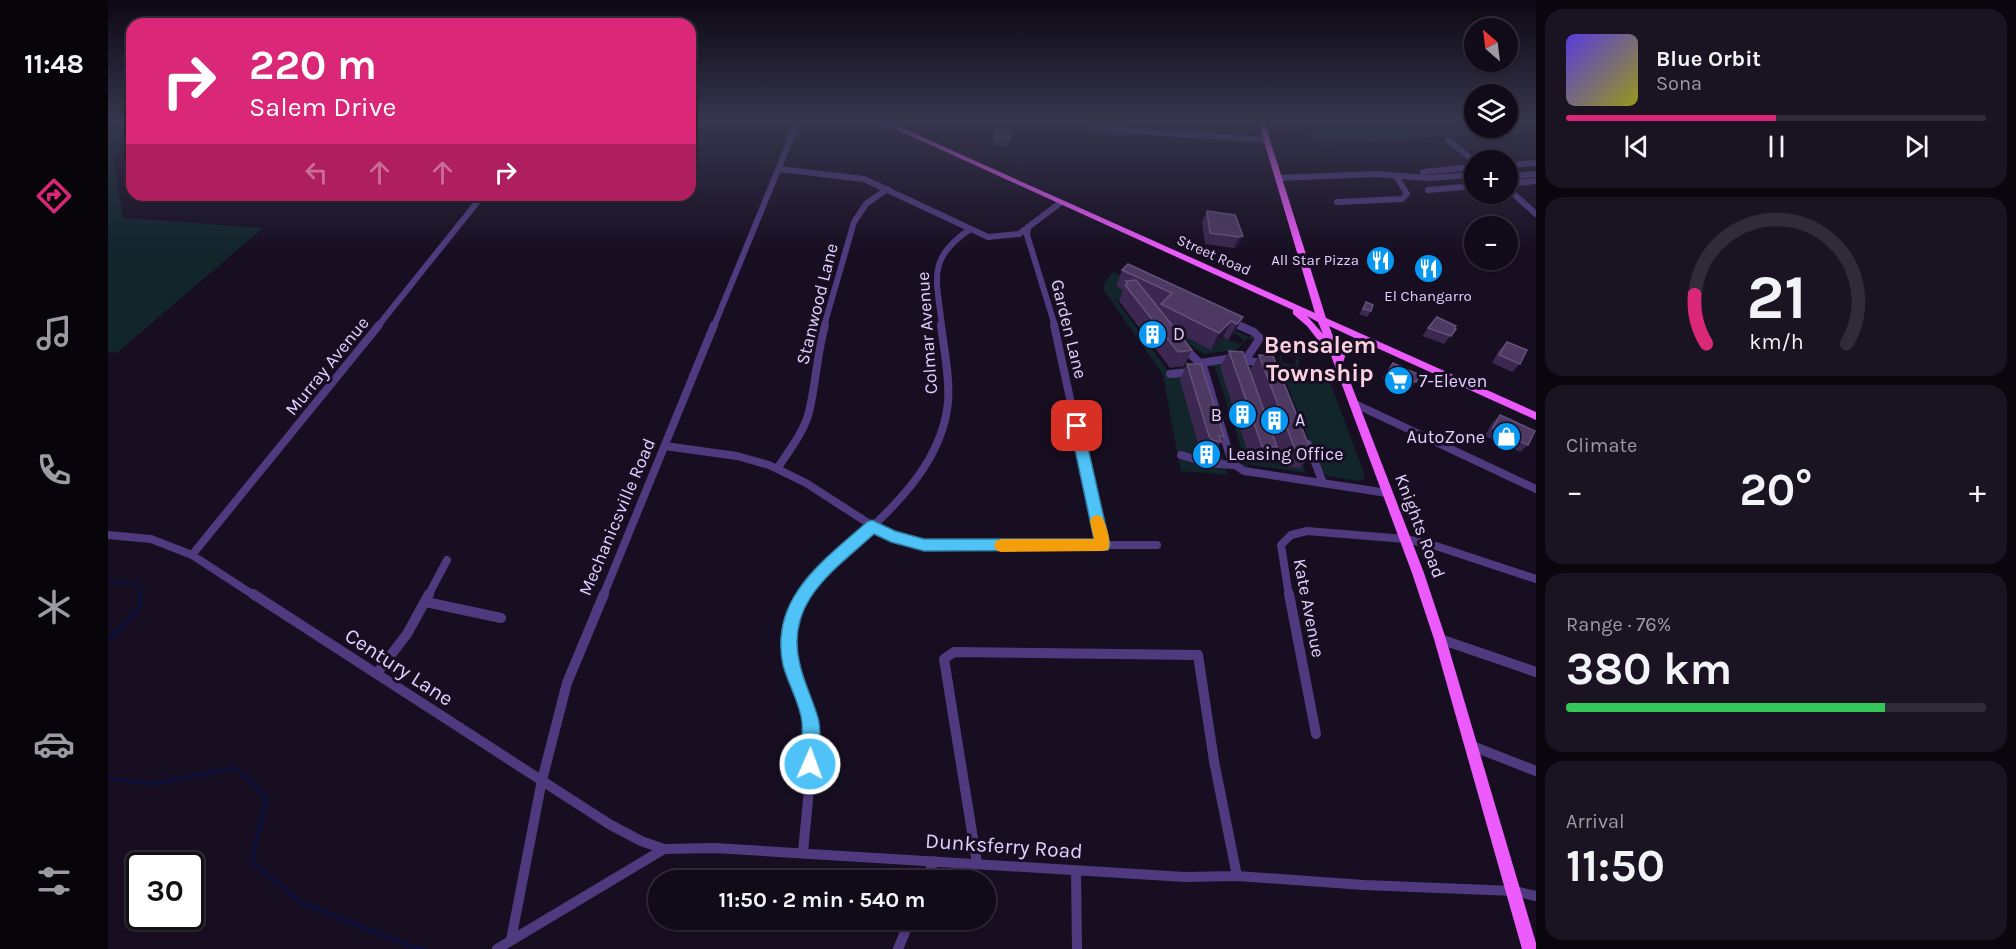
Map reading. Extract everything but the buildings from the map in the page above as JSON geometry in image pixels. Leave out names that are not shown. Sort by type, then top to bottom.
[{"type":"main road","name":"Street Road","points":[[979,165],[1536,416]]},
{"type":"main road","name":"Knights Road","points":[[1275,165],[1322,320],[1405,539],[1440,639],[1530,949]]},
{"type":"main road","points":[[1262,293],[1302,304],[1311,302],[1314,292]]},
{"type":"main road","points":[[1273,298],[1310,324],[1323,339],[1338,364]]},
{"type":"main road","points":[[1338,364],[1344,344],[1354,341],[1371,342]]},
{"type":"street","name":"Mechanicsville Road","points":[[511,940],[542,780],[567,683],[780,165]]},
{"type":"street","points":[[1423,172],[1464,168]]},
{"type":"street","points":[[779,169],[854,177],[887,189],[981,235],[1001,237],[1018,234],[1060,203]]},
{"type":"street","points":[[1518,173],[1536,172]]},
{"type":"street","points":[[1280,180],[1398,178],[1432,182],[1464,178]]},
{"type":"street","points":[[1337,202],[1402,199],[1407,194],[1398,178]]},
{"type":"street","points":[[1518,183],[1536,181]]},
{"type":"street","points":[[1428,190],[1464,187]]},
{"type":"street","name":"Stanwood Lane","points":[[777,469],[796,440],[809,414],[818,350],[854,222],[866,204],[887,189]]},
{"type":"street","points":[[1518,198],[1536,214]]},
{"type":"street","name":"Murray Avenue","points":[[192,555],[256,479],[478,201]]},
{"type":"street","name":"Garden Lane","points":[[1028,228],[1027,235],[1051,309],[1102,545]]},
{"type":"street","name":"Colmar Avenue","points":[[803,853],[810,764],[810,720],[788,654],[788,629],[793,612],[806,592],[827,567],[872,526],[921,471],[942,432],[948,401],[937,266],[948,245],[969,230]]},
{"type":"street","points":[[1222,317],[1254,332],[1260,338],[1246,359]]},
{"type":"street","points":[[1181,345],[1203,367],[1234,465]]},
{"type":"street","points":[[1170,374],[1203,367],[1223,358],[1246,359],[1275,368]]},
{"type":"street","points":[[1353,404],[1536,489]]},
{"type":"street","points":[[1303,432],[1323,483]]},
{"type":"street","points":[[665,446],[737,456],[777,469],[806,483],[891,536],[924,545],[1157,545]]},
{"type":"street","points":[[1181,455],[1208,463],[1234,465],[1244,471],[1387,493]]},
{"type":"street","name":"Kate Avenue","points":[[1316,734],[1281,545],[1287,536],[1298,531],[1405,539]]},
{"type":"street","name":"Century Lane","points":[[108,535],[152,539],[192,555],[609,824],[642,842],[664,849]]},
{"type":"street","points":[[1405,539],[1430,544],[1536,579]]},
{"type":"street","points":[[377,673],[393,655],[426,602],[447,560]]},
{"type":"street","points":[[426,602],[501,618]]},
{"type":"street","points":[[1440,639],[1536,672]]},
{"type":"street","points":[[977,863],[944,659],[954,652],[1198,655],[1214,761],[1237,876]]},
{"type":"street","points":[[1472,746],[1536,771]]},
{"type":"street","name":"Dunksferry Road","points":[[497,949],[664,849],[715,848],[1185,877],[1237,876],[1364,885],[1514,891],[1536,896]]},
{"type":"street","points":[[930,870],[934,861]]},
{"type":"street","points":[[1076,871],[1077,949]]},
{"type":"street","points":[[898,949],[906,930]]},
{"type":"shaded area","points":[[108,165],[114,165],[123,218],[263,228],[118,352],[108,353]]},
{"type":"shaded area","points":[[1113,272],[1249,337],[1252,334],[1256,340],[1248,338],[1236,350],[1242,353],[1226,351],[1203,354],[1180,337],[1183,356],[1194,370],[1172,372],[1171,370],[1187,366],[1134,299],[1117,301],[1166,368],[1168,375],[1197,374],[1224,461],[1177,452],[1163,375],[1103,289],[1104,283]],"holes":[[[1117,286],[1234,333],[1244,340],[1240,344]]]},
{"type":"shaded area","points":[[1286,350],[1304,360],[1282,353],[1281,362],[1295,366],[1296,359],[1299,360],[1298,369],[1329,379],[1365,476],[1364,479],[1359,481],[1327,476],[1321,471],[1279,364],[1281,351]]},
{"type":"shaded area","points":[[1228,360],[1238,365],[1267,370],[1306,473],[1247,464],[1249,469],[1239,463],[1246,464],[1215,367],[1208,366]]},
{"type":"shaded area","points":[[1178,456],[1225,467],[1228,475],[1181,471]]},
{"type":"waterway","points":[[108,580],[139,586],[140,596]]},
{"type":"waterway","points":[[108,640],[123,627],[141,604],[140,594]]},
{"type":"waterway","points":[[108,778],[152,784],[234,768],[250,780],[267,799],[251,861],[300,902],[413,947],[424,949]]},
{"type":"slow traffic","points":[[1001,545],[1102,545],[1097,521]]},
{"type":"place","name":"All Star Pizza","points":[[1380,260]]},
{"type":"place","name":"El Changarro","points":[[1428,269]]},
{"type":"place","name":"D","points":[[1152,334]]},
{"type":"place","name":"7-Eleven","points":[[1398,381]]},
{"type":"place","name":"B","points":[[1243,415]]},
{"type":"place","name":"A","points":[[1274,420]]},
{"type":"place","name":"AutoZone","points":[[1506,437]]},
{"type":"place","name":"Leasing Office","points":[[1207,454]]},
{"type":"district","name":"Bensalem Township","points":[[1320,359]]},
{"type":"route","points":[[810,764],[810,720],[788,654],[787,640],[796,605],[817,578],[872,526],[891,536],[924,545],[1102,545],[1077,426]]}]
